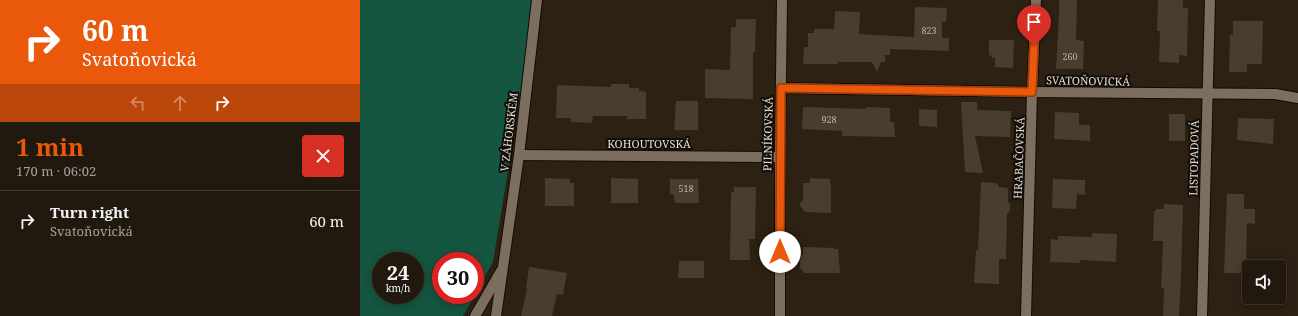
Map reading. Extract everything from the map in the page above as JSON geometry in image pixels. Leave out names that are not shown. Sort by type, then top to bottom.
[{"type":"street","name":"V ZÁHORSKÉM","points":[[496,316],[519,155],[537,0]]},
{"type":"street","name":"PILNÍKOVSKÁ","points":[[780,316],[782,0]]},
{"type":"street","name":"HRABAČOVSKÁ","points":[[1026,316],[1036,0]]},
{"type":"street","name":"LISTOPADOVÁ","points":[[1202,316],[1210,0]]},
{"type":"street","name":"SVATOŇOVICKÁ","points":[[781,88],[1275,94],[1298,98]]},
{"type":"street","name":"KOHOUTOVSKÁ","points":[[519,155],[780,157]]},
{"type":"street","name":"V ZÁHORSKÉM","points":[[474,316],[503,267]]},
{"type":"green space","points":[[360,0],[536,0],[493,262],[484,278],[484,252],[432,252],[432,304],[470,304],[463,316],[360,316]]},
{"type":"building","points":[[1059,0],[1077,0],[1076,40],[1084,41],[1083,69],[1056,69]]},
{"type":"building","points":[[1158,0],[1183,0],[1183,8],[1188,8],[1187,56],[1179,55],[1179,63],[1159,62],[1160,31],[1157,31]]},
{"type":"building","points":[[915,7],[947,8],[946,22],[942,22],[942,38],[949,38],[949,51],[890,49],[890,55],[885,55],[885,62],[881,62],[877,72],[872,62],[803,64],[804,47],[808,47],[808,33],[814,33],[814,29],[834,29],[835,11],[860,12],[859,34],[914,37]]},
{"type":"building","points":[[736,19],[756,19],[755,52],[753,52],[753,99],[705,98],[705,69],[730,70],[731,27],[736,27]]},
{"type":"building","points":[[1233,21],[1263,21],[1262,64],[1247,64],[1247,72],[1229,72],[1230,35],[1233,35]]},
{"type":"building","points":[[989,40],[1014,40],[1013,68],[995,67],[995,58],[992,58],[992,56],[989,55]]},
{"type":"building","points":[[611,84],[629,84],[629,88],[639,88],[639,91],[646,92],[646,119],[627,119],[627,116],[593,116],[592,123],[571,122],[571,118],[556,118],[557,85],[611,87]]},
{"type":"building","points":[[676,101],[698,101],[698,130],[674,130]]},
{"type":"building","points":[[961,102],[977,102],[977,110],[1011,111],[1010,137],[975,136],[983,173],[965,172]]},
{"type":"building","points":[[803,107],[866,109],[866,107],[890,108],[890,122],[894,122],[895,137],[842,136],[842,131],[802,129]]},
{"type":"building","points":[[919,109],[937,110],[937,127],[919,126]]},
{"type":"building","points":[[1055,112],[1079,113],[1079,125],[1090,125],[1090,141],[1054,139]]},
{"type":"building","points":[[1169,114],[1185,114],[1185,141],[1169,141]]},
{"type":"building","points":[[1238,118],[1274,119],[1273,144],[1237,140]]},
{"type":"building","points":[[545,178],[570,179],[570,183],[574,183],[574,206],[545,206]]},
{"type":"building","points":[[611,178],[638,179],[638,203],[611,203]]},
{"type":"building","points":[[810,178],[830,179],[831,213],[805,212],[799,204],[803,200],[803,183],[810,183]]},
{"type":"building","points":[[670,179],[698,179],[699,203],[675,203],[674,195],[670,194]]},
{"type":"building","points":[[1053,179],[1085,180],[1085,195],[1077,194],[1076,209],[1052,208]]},
{"type":"building","points":[[981,182],[995,183],[998,184],[998,187],[1008,188],[1008,202],[1010,204],[1010,211],[1007,214],[1006,259],[999,259],[999,284],[974,283],[976,250],[978,250]]},
{"type":"building","points":[[734,187],[756,187],[755,239],[749,239],[750,260],[730,260],[731,192],[734,192]]},
{"type":"building","points":[[1227,194],[1244,194],[1244,209],[1255,209],[1255,224],[1247,223],[1246,260],[1242,260],[1241,273],[1224,273]]},
{"type":"building","points":[[1164,204],[1183,205],[1179,316],[1163,316],[1164,288],[1161,288],[1163,241],[1153,241],[1154,211],[1156,211],[1156,209],[1164,209]]},
{"type":"building","points":[[1092,233],[1117,234],[1116,262],[1080,260],[1080,263],[1050,262],[1051,239],[1058,240],[1058,236],[1092,237]]},
{"type":"building","points":[[803,247],[838,249],[840,273],[804,273],[800,268],[800,255],[803,255]]},
{"type":"building","points":[[679,261],[704,261],[704,278],[678,278]]},
{"type":"building","points":[[529,267],[567,273],[563,295],[557,294],[552,316],[521,316],[527,289]]},
{"type":"route","points":[[780,252],[781,88],[1032,92],[1034,46]]}]
